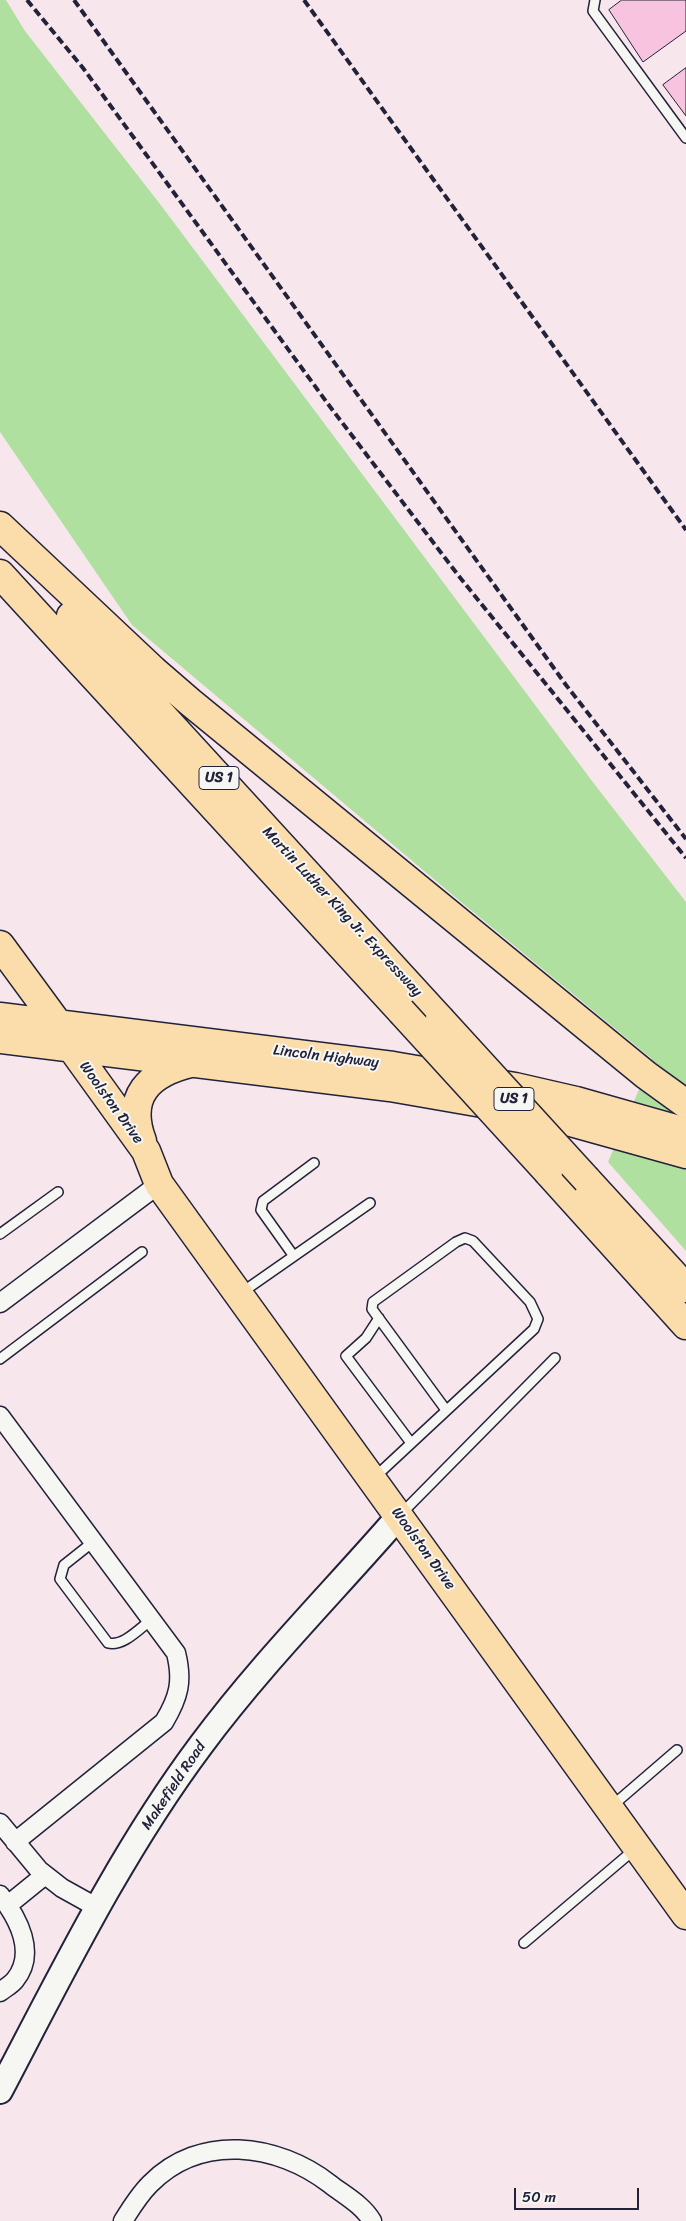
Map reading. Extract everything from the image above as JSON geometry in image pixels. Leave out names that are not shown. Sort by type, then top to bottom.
[{"type":"main road","points":[[0,526],[146,664],[190,702],[646,1075],[686,1104]]},
{"type":"main road","name":"Martin Luther King Jr. Expressway","points":[[0,535],[100,648],[686,1288]]},
{"type":"main road","name":"Martin Luther King Jr. Expressway","points":[[0,574],[686,1324]]},
{"type":"main road","points":[[0,944],[52,1034]]},
{"type":"main road","points":[[0,974],[52,1034]]},
{"type":"main road","points":[[0,1017],[52,1034]]},
{"type":"main road","points":[[0,1039],[52,1034]]},
{"type":"main road","name":"Lincoln Highway","points":[[52,1034],[193,1062],[450,1096],[571,1122],[686,1154]]},
{"type":"main road","name":"Lincoln Highway","points":[[52,1034],[393,1066],[454,1075],[576,1101],[686,1132]]},
{"type":"main road","name":"Woolston Drive","points":[[52,1034],[146,1151],[159,1184],[610,1807],[637,1848],[686,1915]]},
{"type":"main road","name":"Woolston Drive","points":[[52,1034],[132,1162],[159,1184]]},
{"type":"main road","points":[[146,1151],[135,1117],[136,1104],[142,1091],[151,1080],[163,1072],[193,1062]]},
{"type":"street","points":[[0,1303],[159,1184]]},
{"type":"street","points":[[0,1416],[176,1653],[180,1671],[177,1695],[164,1722],[15,1842]]},
{"type":"street","name":"Makefield Road","points":[[0,2091],[98,1908],[130,1851],[165,1795],[201,1744],[254,1679],[399,1516]]},
{"type":"street","points":[[0,1824],[45,1875],[62,1888],[98,1908]]},
{"type":"street","points":[[0,1992],[15,1981],[25,1958],[20,1928],[4,1900],[45,1875]]},
{"type":"street","points":[[123,2221],[150,2184],[168,2169],[186,2159],[208,2151],[230,2148],[248,2149],[298,2164],[318,2175],[362,2208],[372,2221]]},
{"type":"lane","points":[[595,0],[594,11],[686,138]]},
{"type":"lane","points":[[293,1255],[261,1210],[263,1201],[314,1162]]},
{"type":"lane","points":[[0,1234],[58,1192]]},
{"type":"lane","points":[[238,1294],[370,1203]]},
{"type":"lane","points":[[373,1479],[534,1329],[538,1319],[530,1302],[474,1241],[465,1238],[456,1242],[373,1302],[372,1309],[446,1410]]},
{"type":"lane","points":[[0,1359],[142,1252]]},
{"type":"lane","points":[[379,1318],[366,1338],[346,1356],[411,1443]]},
{"type":"lane","points":[[399,1516],[555,1358]]},
{"type":"lane","points":[[93,1542],[64,1565],[60,1579],[108,1643],[115,1645],[121,1642],[151,1620]]},
{"type":"lane","points":[[610,1807],[676,1750]]},
{"type":"lane","points":[[524,1943],[637,1848]]},
{"type":"green space","points":[[0,0],[6,0],[25,31],[160,204],[592,781],[686,902],[686,1251],[608,1162],[652,1059],[461,902],[132,625],[0,432]]},
{"type":"building","points":[[622,0],[686,0],[686,31],[643,62],[609,10]]},
{"type":"building","points":[[686,68],[686,116],[663,85]]},
{"type":"railway","points":[[27,0],[83,68],[328,404],[458,575],[686,858]]},
{"type":"railway","points":[[74,0],[566,685],[686,839]]},
{"type":"railway","points":[[304,0],[686,530]]}]
